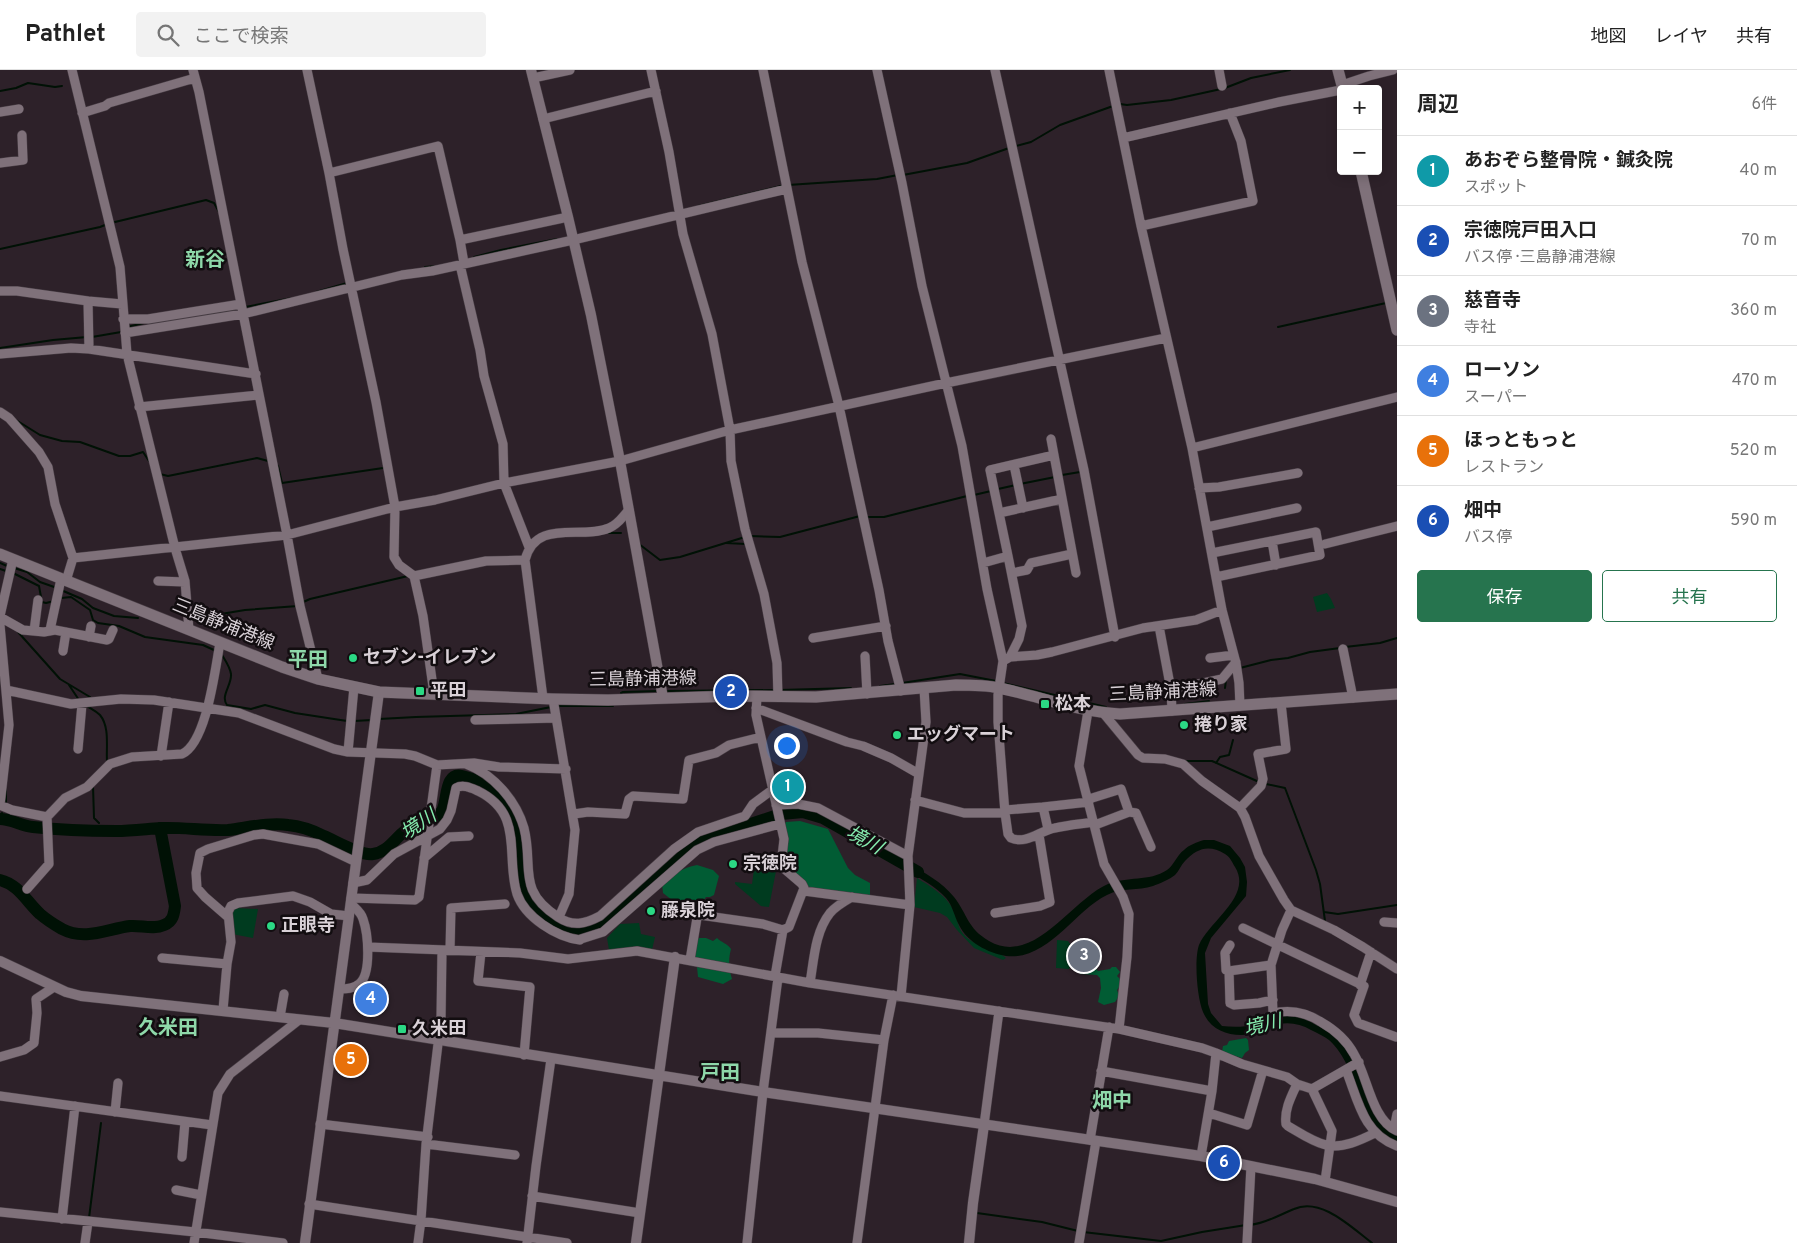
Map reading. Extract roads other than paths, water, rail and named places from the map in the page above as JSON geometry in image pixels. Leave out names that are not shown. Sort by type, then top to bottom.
[{"type":"main road","points":[[1338,70],[1341,85]]},
{"type":"main road","points":[[1362,175],[1397,330]]},
{"type":"main road","name":"三島静浦港線","points":[[0,554],[260,659],[318,679],[379,692],[608,700],[662,693],[757,702],[778,696],[867,694],[979,685],[1104,714],[1172,711],[1397,694]]},
{"type":"street","points":[[72,70],[120,267],[127,354],[185,582],[189,630]]},
{"type":"street","points":[[307,70],[376,402],[395,507],[394,557],[399,565],[414,576],[423,616],[434,694]]},
{"type":"street","points":[[570,70],[532,74],[573,237],[620,461],[662,693]]},
{"type":"street","points":[[651,70],[683,234],[712,334],[730,430],[731,461],[745,530],[764,594],[777,663],[778,696]]},
{"type":"street","points":[[763,70],[802,262],[839,406],[888,641],[901,691]]},
{"type":"street","points":[[877,70],[922,286],[962,446],[982,563],[1007,659]]},
{"type":"street","points":[[995,70],[1084,470],[1115,637]]},
{"type":"street","points":[[1108,70],[1124,138],[1141,226],[1192,448],[1222,610],[1235,659],[1240,706]]},
{"type":"street","points":[[1219,70],[1222,86]]},
{"type":"street","points":[[1349,85],[1369,76],[1394,70]]},
{"type":"street","points":[[82,114],[194,74],[256,374],[300,606],[318,679]]},
{"type":"street","points":[[1124,138],[1337,89]]},
{"type":"street","points":[[543,119],[656,91]]},
{"type":"street","points":[[0,112],[19,109]]},
{"type":"street","points":[[1141,226],[1253,201],[1241,141],[1230,113]]},
{"type":"street","points":[[0,163],[23,160],[22,135]]},
{"type":"street","points":[[329,173],[438,146],[460,240],[463,264],[461,269],[480,350],[484,376],[503,444],[504,483],[529,547]]},
{"type":"street","points":[[124,327],[244,314],[402,275],[463,264],[573,237],[788,189]]},
{"type":"street","points":[[460,240],[568,217]]},
{"type":"street","points":[[0,291],[17,291],[122,304]]},
{"type":"street","points":[[88,301],[89,349]]},
{"type":"street","points":[[124,327],[148,318],[241,304]]},
{"type":"street","points":[[73,558],[287,536],[395,507],[444,498],[504,483],[620,461],[730,430],[1166,338]]},
{"type":"street","points":[[0,354],[71,348],[89,349],[256,374]]},
{"type":"street","points":[[139,406],[260,395]]},
{"type":"street","points":[[1192,448],[1397,397]]},
{"type":"street","points":[[0,412],[9,418],[39,452],[48,466],[54,504],[73,558],[64,580],[50,630]]},
{"type":"street","points":[[1051,439],[1060,478],[1059,486],[1076,573]]},
{"type":"street","points":[[1054,455],[990,470],[1022,626],[1022,632],[1007,659],[998,688],[998,722],[1008,834],[1011,838],[1018,839],[1039,835],[1048,830],[1094,824],[1129,812],[1136,813],[1151,846]]},
{"type":"street","points":[[1014,465],[1023,508]]},
{"type":"street","points":[[1199,488],[1219,487],[1298,473]]},
{"type":"street","points":[[999,513],[1062,499]]},
{"type":"street","points":[[1207,527],[1297,508]]},
{"type":"street","points":[[558,917],[567,901],[571,886],[575,830],[574,814],[556,718],[548,698],[525,560],[529,547],[537,540],[552,534],[596,531],[609,528],[619,523],[629,510]]},
{"type":"street","points":[[1325,544],[1397,526]]},
{"type":"street","points":[[1212,553],[1316,532],[1320,555],[1216,577]]},
{"type":"street","points":[[1272,540],[1276,564]]},
{"type":"street","points":[[1012,573],[1027,570],[1031,563],[1072,554]]},
{"type":"street","points":[[982,563],[1008,556]]},
{"type":"street","points":[[14,559],[0,617],[19,629],[44,632],[50,630],[109,640],[113,630]]},
{"type":"street","points":[[414,576],[486,561],[525,560]]},
{"type":"street","points":[[158,581],[185,582]]},
{"type":"street","points":[[34,631],[38,600]]},
{"type":"street","points":[[1007,659],[1036,655],[1115,637],[1143,628],[1196,620],[1222,610]]},
{"type":"street","points":[[0,626],[9,725],[0,805],[12,810],[47,818]]},
{"type":"street","points":[[89,637],[91,626]]},
{"type":"street","points":[[812,638],[886,626]]},
{"type":"street","points":[[1159,626],[1171,690],[1172,711]]},
{"type":"street","points":[[63,650],[66,632]]},
{"type":"street","points":[[27,889],[49,864],[47,818],[64,798],[87,787],[110,764],[132,758],[182,754],[186,752],[197,736],[208,707],[220,643]]},
{"type":"street","points":[[1343,649],[1353,698]]},
{"type":"street","points":[[865,656],[867,694]]},
{"type":"street","points":[[1210,658],[1235,659]]},
{"type":"street","points":[[1171,690],[1222,679],[1235,659]]},
{"type":"street","points":[[348,752],[354,687]]},
{"type":"street","points":[[857,1243],[884,1040],[897,996],[910,905],[908,858],[926,722],[924,688]]},
{"type":"street","points":[[6,690],[71,704],[121,699],[154,700],[208,707],[239,713],[334,749],[348,752],[415,756],[437,765],[461,762],[482,763],[499,767],[566,769]]},
{"type":"street","points":[[305,1243],[379,692]]},
{"type":"street","points":[[161,756],[169,702]]},
{"type":"street","points":[[757,702],[847,742],[891,758],[919,774]]},
{"type":"street","points":[[690,960],[697,918],[700,915],[763,924],[783,930],[789,927],[804,891],[802,884],[781,866],[784,843],[761,737],[757,702]]},
{"type":"street","points":[[1240,808],[1258,791],[1263,783],[1258,754],[1286,750],[1281,703]]},
{"type":"street","points":[[78,749],[82,704]]},
{"type":"street","points":[[1088,710],[1079,766],[1104,864],[1126,904],[1129,921],[1119,1029]]},
{"type":"street","points":[[1104,714],[1138,755],[1143,758],[1165,759],[1183,764],[1202,781],[1240,808],[1244,813],[1259,856],[1291,910],[1334,930],[1397,969]]},
{"type":"street","points":[[475,720],[556,718]]},
{"type":"street","points":[[574,814],[588,812],[625,814],[629,799],[633,796],[683,799],[689,760],[716,753],[729,746],[761,737]]},
{"type":"street","points":[[461,762],[474,767],[492,780],[507,795],[516,809],[524,828],[529,878],[536,899],[558,917],[571,923],[580,924],[600,916],[692,835],[745,817]]},
{"type":"street","points":[[351,901],[417,899],[421,889],[437,765]]},
{"type":"street","points":[[353,883],[367,880],[394,854],[440,829],[451,811],[456,788],[459,786],[473,789],[495,803],[507,822],[511,834],[518,894],[525,908],[534,918],[558,934],[573,940],[580,940],[603,932],[697,850],[714,842],[780,822]]},
{"type":"street","points":[[915,800],[964,813],[1005,812],[1089,801],[1121,789],[1129,812]]},
{"type":"street","points":[[745,832],[745,817],[753,804],[772,790]]},
{"type":"street","points":[[777,806],[798,804],[818,808],[908,858]]},
{"type":"street","points":[[1043,807],[1048,830]]},
{"type":"street","points":[[228,917],[197,888],[198,858],[203,851],[263,834],[325,846],[345,858],[356,861]]},
{"type":"street","points":[[995,913],[1040,906],[1050,902],[1039,835]]},
{"type":"street","points":[[424,858],[449,837],[469,836]]},
{"type":"street","points":[[804,891],[910,905]]},
{"type":"street","points":[[223,1010],[231,942],[228,917],[230,909],[234,904],[287,895],[301,897],[331,914],[349,916]]},
{"type":"street","points":[[810,983],[815,947],[825,922],[834,908],[852,897]]},
{"type":"street","points":[[340,989],[349,989],[361,982],[364,978],[366,966],[368,947],[363,918],[351,901]]},
{"type":"street","points":[[418,1243],[451,908],[505,904]]},
{"type":"street","points":[[1291,910],[1282,930],[1271,966],[1273,1013],[1287,1010],[1307,1014],[1329,1027],[1348,1045],[1359,1062],[1378,1111],[1386,1124],[1395,1130],[1397,1114]]},
{"type":"street","points":[[1384,922],[1397,923]]},
{"type":"street","points":[[1243,928],[1364,986],[1354,1015],[1358,1023],[1396,1037]]},
{"type":"street","points":[[747,1243],[783,930]]},
{"type":"street","points":[[1230,945],[1225,952],[1226,970],[1229,971],[1230,1003],[1234,1005],[1273,1000]]},
{"type":"street","points":[[368,947],[520,953],[568,959],[637,951],[810,983],[1110,1027],[1202,1048],[1287,1077],[1297,1084],[1312,1089],[1332,1131],[1325,1181]]},
{"type":"street","points":[[481,952],[478,981],[530,987],[524,1055]]},
{"type":"street","points":[[1360,985],[1371,952]]},
{"type":"street","points":[[636,1243],[675,957]]},
{"type":"street","points":[[162,958],[227,964]]},
{"type":"street","points":[[0,962],[54,987],[81,996],[334,1023],[763,1092],[1201,1156],[1325,1181],[1397,1202]]},
{"type":"street","points":[[1229,971],[1271,966]]},
{"type":"street","points":[[0,1057],[24,1050],[34,1043],[37,1013],[36,999],[54,987]]},
{"type":"street","points":[[280,1017],[284,994]]},
{"type":"street","points":[[970,1243],[973,1204],[1000,1011]]},
{"type":"street","points":[[194,1243],[218,1093],[230,1074],[299,1020]]},
{"type":"street","points":[[1079,1243],[1101,1071],[1110,1027]]},
{"type":"street","points":[[771,1034],[818,1033],[884,1040]]},
{"type":"street","points":[[1201,1156],[1209,1113],[1216,1053]]},
{"type":"street","points":[[528,1240],[532,1196],[551,1059]]},
{"type":"street","points":[[1312,1089],[1359,1062]]},
{"type":"street","points":[[1209,1113],[1247,1125],[1263,1070]]},
{"type":"street","points":[[1346,1070],[1362,1113],[1375,1133],[1397,1146]]},
{"type":"street","points":[[1101,1071],[1212,1091]]},
{"type":"street","points":[[115,1112],[118,1083]]},
{"type":"street","points":[[1297,1084],[1286,1109],[1286,1124],[1322,1144],[1330,1146],[1357,1142],[1375,1133]]},
{"type":"street","points":[[0,1096],[212,1126]]},
{"type":"street","points":[[62,1220],[75,1106]]},
{"type":"street","points":[[182,1157],[185,1122]]},
{"type":"street","points":[[320,1124],[515,1155]]},
{"type":"street","points":[[1247,1243],[1251,1166]]},
{"type":"street","points":[[176,1190],[201,1195]]},
{"type":"street","points":[[532,1196],[640,1213]]},
{"type":"street","points":[[309,1204],[421,1220],[528,1240],[568,1243]]},
{"type":"street","points":[[0,1212],[283,1243]]},
{"type":"street","points":[[85,1243],[88,1222]]},
{"type":"water","points":[[1204,840],[1214,840],[1230,846],[1245,867],[1247,882],[1246,896],[1211,938],[1205,953],[1208,1004],[1211,1013],[1222,1026],[1229,1027],[1257,1024],[1276,1014],[1295,1014],[1313,1020],[1337,1038],[1351,1055],[1370,1102],[1397,1134],[1397,1142],[1383,1134],[1373,1123],[1347,1066],[1339,1052],[1325,1037],[1303,1026],[1287,1023],[1246,1035],[1229,1034],[1214,1026],[1203,1012],[1196,969],[1197,951],[1204,936],[1228,908],[1238,888],[1239,878],[1235,867],[1230,858],[1225,854],[1208,848],[1199,850],[1184,863],[1175,875],[1167,880],[1147,887],[1118,891],[1107,895],[1095,902],[1048,943],[1035,951],[1021,955],[1006,956],[985,949],[967,937],[946,898],[924,880],[909,872],[908,863],[933,878],[954,897],[976,931],[989,941],[1006,947],[1021,945],[1037,939],[1094,892],[1108,884],[1160,874],[1172,865],[1186,848]]},
{"type":"waterway","points":[[1225,88],[1251,78],[1290,70]]},
{"type":"waterway","points":[[0,91],[16,88],[28,83],[55,87],[62,86]]},
{"type":"waterway","points":[[1120,104],[1127,105],[1171,100],[1221,89]]},
{"type":"waterway","points":[[1016,146],[1031,142],[1060,125],[1113,106]]},
{"type":"waterway","points":[[903,175],[967,163],[1009,148]]},
{"type":"waterway","points":[[788,185],[877,179],[898,175]]},
{"type":"waterway","points":[[698,206],[781,186]]},
{"type":"waterway","points":[[115,222],[206,200],[214,203],[219,212]]},
{"type":"waterway","points":[[0,249],[105,225]]},
{"type":"waterway","points":[[474,257],[557,239]]},
{"type":"waterway","points":[[425,267],[436,266]]},
{"type":"waterway","points":[[316,292],[347,283]]},
{"type":"waterway","points":[[245,307],[292,298]]},
{"type":"waterway","points":[[1278,327],[1386,303]]},
{"type":"waterway","points":[[218,312],[238,309]]},
{"type":"waterway","points":[[127,327],[144,323]]},
{"type":"waterway","points":[[92,337],[121,332]]},
{"type":"waterway","points":[[0,348],[87,337]]},
{"type":"waterway","points":[[16,420],[40,435],[62,441],[80,442],[119,456],[130,456],[143,452],[149,461]]},
{"type":"waterway","points":[[160,474],[168,476],[257,458],[268,461]]},
{"type":"waterway","points":[[277,465],[282,483],[383,468]]},
{"type":"waterway","points":[[1062,475],[1080,472]]},
{"type":"waterway","points":[[1020,484],[1055,477]]},
{"type":"waterway","points":[[998,489],[1016,485]]},
{"type":"waterway","points":[[974,495],[991,491]]},
{"type":"waterway","points":[[867,517],[884,517],[967,496]]},
{"type":"waterway","points":[[750,536],[780,537],[860,516]]},
{"type":"waterway","points":[[604,533],[621,533]]},
{"type":"waterway","points":[[639,544],[660,560],[680,557],[745,537]]},
{"type":"waterway","points":[[726,543],[746,544]]},
{"type":"waterway","points":[[0,563],[7,566]]},
{"type":"waterway","points":[[14,568],[27,572],[40,582],[57,588]]},
{"type":"waterway","points":[[0,569],[6,571]]},
{"type":"waterway","points":[[13,573],[39,586],[41,597]]},
{"type":"waterway","points":[[301,603],[310,599],[408,576]]},
{"type":"waterway","points":[[61,590],[82,599],[93,608],[114,616],[138,618]]},
{"type":"waterway","points":[[61,598],[71,597],[90,610],[93,620],[98,623],[119,626],[145,637],[203,645],[216,651]]},
{"type":"waterway","points":[[42,602],[54,601]]},
{"type":"waterway","points":[[191,619],[245,610],[298,606]]},
{"type":"waterway","points":[[18,632],[60,679],[90,697]]},
{"type":"waterway","points":[[1345,647],[1380,643],[1397,638]]},
{"type":"waterway","points":[[1240,668],[1310,652],[1340,648]]},
{"type":"waterway","points":[[222,655],[229,666],[231,674],[225,694],[227,705],[251,709],[265,705],[295,713],[347,721]]},
{"type":"waterway","points":[[902,683],[960,674],[996,681]]},
{"type":"waterway","points":[[1225,688],[1226,680]]},
{"type":"waterway","points":[[1003,683],[1106,707]]},
{"type":"waterway","points":[[880,686],[895,684]]},
{"type":"waterway","points":[[69,685],[79,700]]},
{"type":"waterway","points":[[780,690],[851,688]]},
{"type":"waterway","points":[[665,691],[776,690]]},
{"type":"waterway","points":[[621,693],[658,691]]},
{"type":"waterway","points":[[1185,704],[1209,701]]},
{"type":"waterway","points":[[87,706],[100,715],[105,725],[107,761]]},
{"type":"waterway","points":[[558,706],[613,706]]},
{"type":"waterway","points":[[379,719],[516,714],[551,707]]},
{"type":"waterway","points":[[354,721],[372,720]]},
{"type":"waterway","points":[[1216,763],[1220,757],[1229,755],[1233,740]]},
{"type":"waterway","points":[[1185,761],[1212,761],[1259,782]]},
{"type":"waterway","name":"境川","points":[[0,819],[33,827],[95,831],[169,828],[228,830],[281,824],[307,829],[355,851],[373,854],[383,851],[406,830],[439,814],[444,806],[447,788],[452,778],[462,776],[476,780],[488,787],[506,804],[512,815],[519,840],[523,885],[531,904],[550,921],[575,931],[598,927],[697,842],[781,814],[803,812],[823,818],[918,872]]},
{"type":"waterway","points":[[1266,784],[1285,788],[1316,870],[1320,884],[1325,921]]},
{"type":"waterway","points":[[6,786],[6,804]]},
{"type":"waterway","points":[[93,786],[94,818],[99,823]]},
{"type":"waterway","name":"境川","points":[[2,813],[2,819]]},
{"type":"waterway","name":"境川","points":[[0,880],[17,889],[45,918],[62,929],[71,932],[88,934],[130,926],[151,927],[167,924],[171,920],[175,906],[160,828]]},
{"type":"waterway","points":[[1324,912],[1338,914],[1397,905]]},
{"type":"waterway","points":[[89,1218],[101,1123]]},
{"type":"waterway","points":[[1250,1225],[1267,1221],[1304,1206],[1315,1207],[1325,1210],[1345,1222],[1372,1243]]},
{"type":"waterway","points":[[977,1213],[1042,1222],[1078,1231]]},
{"type":"waterway","points":[[1083,1232],[1161,1241],[1246,1225]]},
{"type":"place","name":"セブン-イレブン","points":[[353,658]]},
{"type":"place","name":"平田","points":[[420,691]]},
{"type":"place","name":"宗徳院戸田入口","points":[[731,692]]},
{"type":"place","name":"松本","points":[[1045,704]]},
{"type":"place","name":"捲り家","points":[[1184,725]]},
{"type":"place","name":"エッグマート","points":[[897,735]]},
{"type":"place","name":"あおぞら整骨院・鍼灸院","points":[[788,787]]},
{"type":"place","name":"宗徳院","points":[[733,864]]},
{"type":"place","name":"藤泉院","points":[[651,911]]},
{"type":"place","name":"正眼寺","points":[[271,926]]},
{"type":"place","name":"慈音寺","points":[[1084,956]]},
{"type":"place","name":"ローソン","points":[[371,999]]},
{"type":"place","name":"久米田","points":[[402,1029]]},
{"type":"place","name":"ほっともっと","points":[[351,1060]]},
{"type":"place","name":"畑中","points":[[1224,1163]]},
{"type":"district","name":"新谷","points":[[205,261]]},
{"type":"district","name":"平田","points":[[308,661]]},
{"type":"district","name":"久米田","points":[[168,1029]]},
{"type":"district","name":"戸田","points":[[720,1074]]},
{"type":"district","name":"畑中","points":[[1112,1102]]}]
